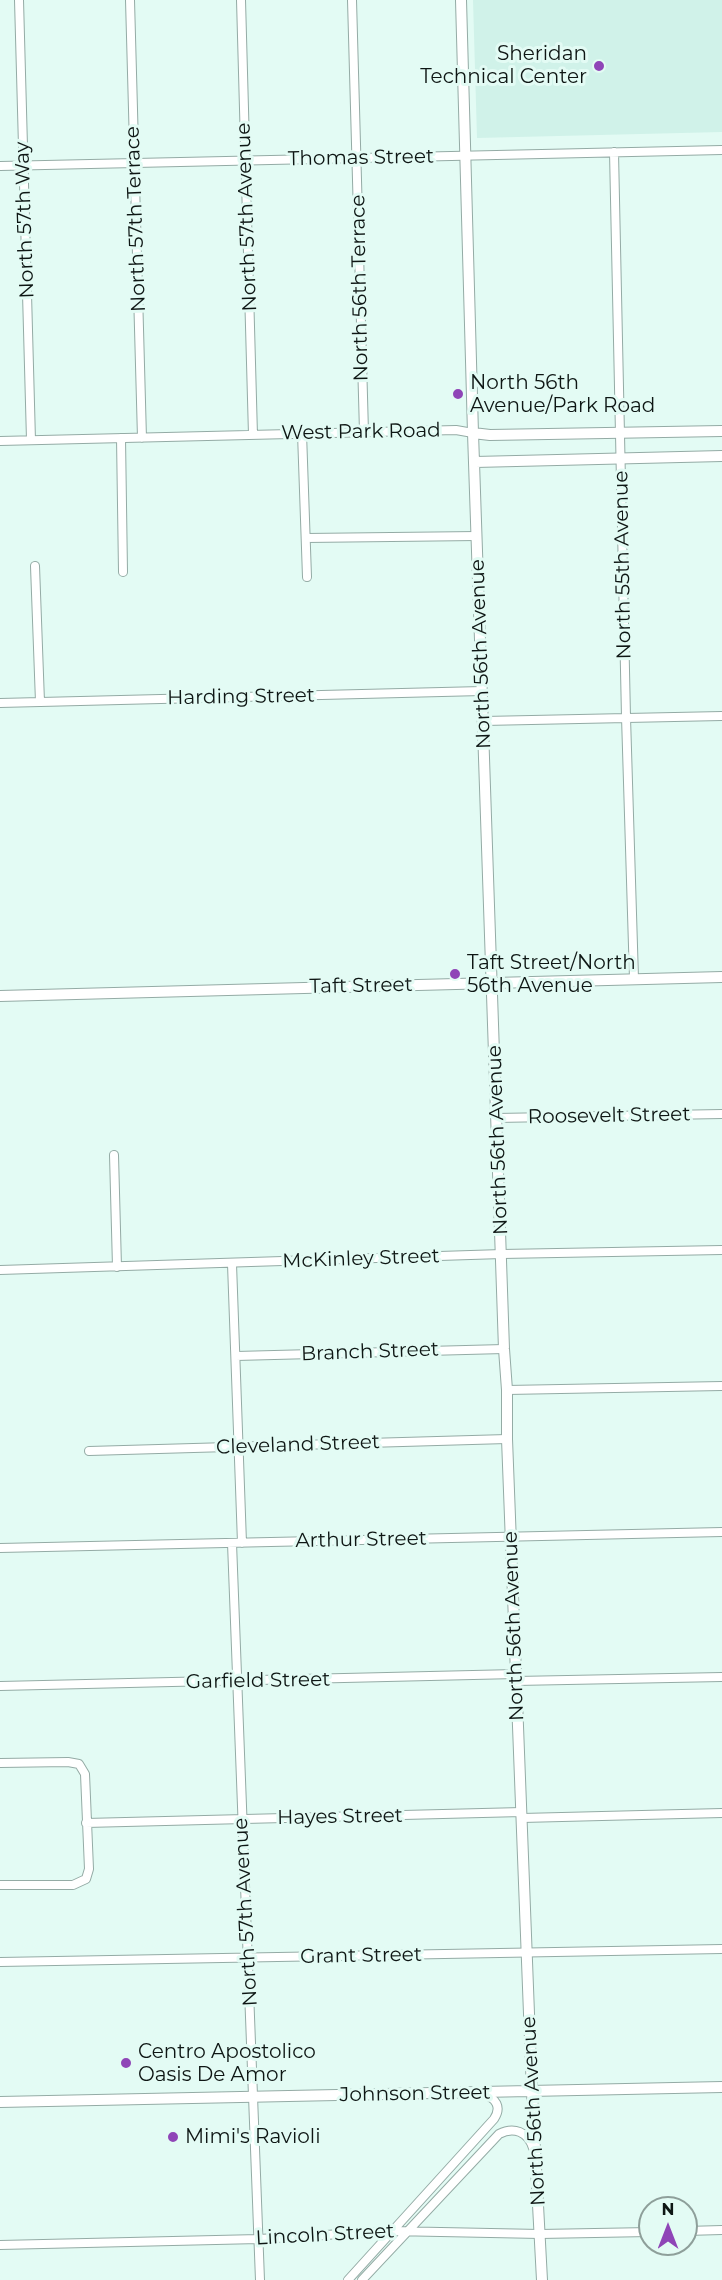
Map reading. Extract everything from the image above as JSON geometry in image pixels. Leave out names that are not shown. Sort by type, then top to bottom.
[{"type":"street","name":"North 57th Way","points":[[19,0],[31,440]]},
{"type":"street","name":"North 57th Terrace","points":[[130,0],[142,438]]},
{"type":"street","name":"North 57th Avenue","points":[[241,0],[253,435]]},
{"type":"street","name":"North 56th Terrace","points":[[352,0],[364,432]]},
{"type":"street","name":"North 56th Avenue","points":[[461,0],[473,434],[507,1439],[532,2092],[542,2280]]},
{"type":"street","name":"Thomas Street","points":[[0,166],[722,150]]},
{"type":"street","name":"North 55th Avenue","points":[[614,152],[634,979]]},
{"type":"street","name":"West Park Road","points":[[0,441],[456,430],[490,435],[722,431]]},
{"type":"street","points":[[302,433],[307,578]]},
{"type":"street","points":[[121,438],[123,572]]},
{"type":"street","points":[[475,462],[722,456]]},
{"type":"street","points":[[306,538],[477,536]]},
{"type":"street","points":[[35,566],[40,702]]},
{"type":"street","name":"Harding Street","points":[[0,703],[482,691]]},
{"type":"street","points":[[484,721],[722,716]]},
{"type":"street","name":"Taft Street","points":[[0,996],[722,977]]},
{"type":"street","name":"Roosevelt Street","points":[[496,1118],[722,1113]]},
{"type":"street","points":[[114,1155],[117,1267]]},
{"type":"street","name":"McKinley Street","points":[[0,1270],[502,1254],[722,1250]]},
{"type":"street","points":[[232,1264],[242,1543]]},
{"type":"street","name":"Branch Street","points":[[236,1356],[504,1349]]},
{"type":"street","points":[[507,1390],[722,1386]]},
{"type":"street","name":"Cleveland Street","points":[[88,1451],[507,1439]]},
{"type":"street","name":"Arthur Street","points":[[0,1548],[722,1532]]},
{"type":"street","name":"North 57th Avenue","points":[[232,1543],[260,2280]]},
{"type":"street","name":"Garfield Street","points":[[0,1686],[722,1677]]},
{"type":"street","points":[[0,1763],[68,1762],[79,1764],[85,1774],[88,1869],[86,1879],[73,1885],[0,1885]]},
{"type":"street","name":"Hayes Street","points":[[87,1823],[722,1813]]},
{"type":"street","name":"Grant Street","points":[[0,1962],[722,1948]]},
{"type":"street","name":"Johnson Street","points":[[0,2102],[722,2087]]},
{"type":"street","points":[[348,2280],[494,2119],[499,2108],[491,2097],[480,2093]]},
{"type":"street","points":[[362,2280],[489,2143],[505,2130],[518,2131],[529,2138],[536,2154]]},
{"type":"street","points":[[481,2134],[489,2143]]},
{"type":"street","points":[[698,2231],[722,2230]]},
{"type":"street","name":"Lincoln Street","points":[[0,2245],[259,2239],[391,2231],[540,2234],[638,2232]]},
{"type":"shaded area","name":"Sheridan Technical Center","points":[[473,0],[722,0],[722,132],[477,138]]},
{"type":"place","name":"Sheridan Technical Center","points":[[599,66]]},
{"type":"place","name":"North 56th Avenue/Park Road","points":[[458,394]]},
{"type":"place","name":"Taft Street/North 56th Avenue","points":[[455,974]]},
{"type":"place","name":"Centro Apostolico Oasis De Amor","points":[[126,2063]]},
{"type":"place","name":"Mimi's Ravioli","points":[[173,2137]]}]
